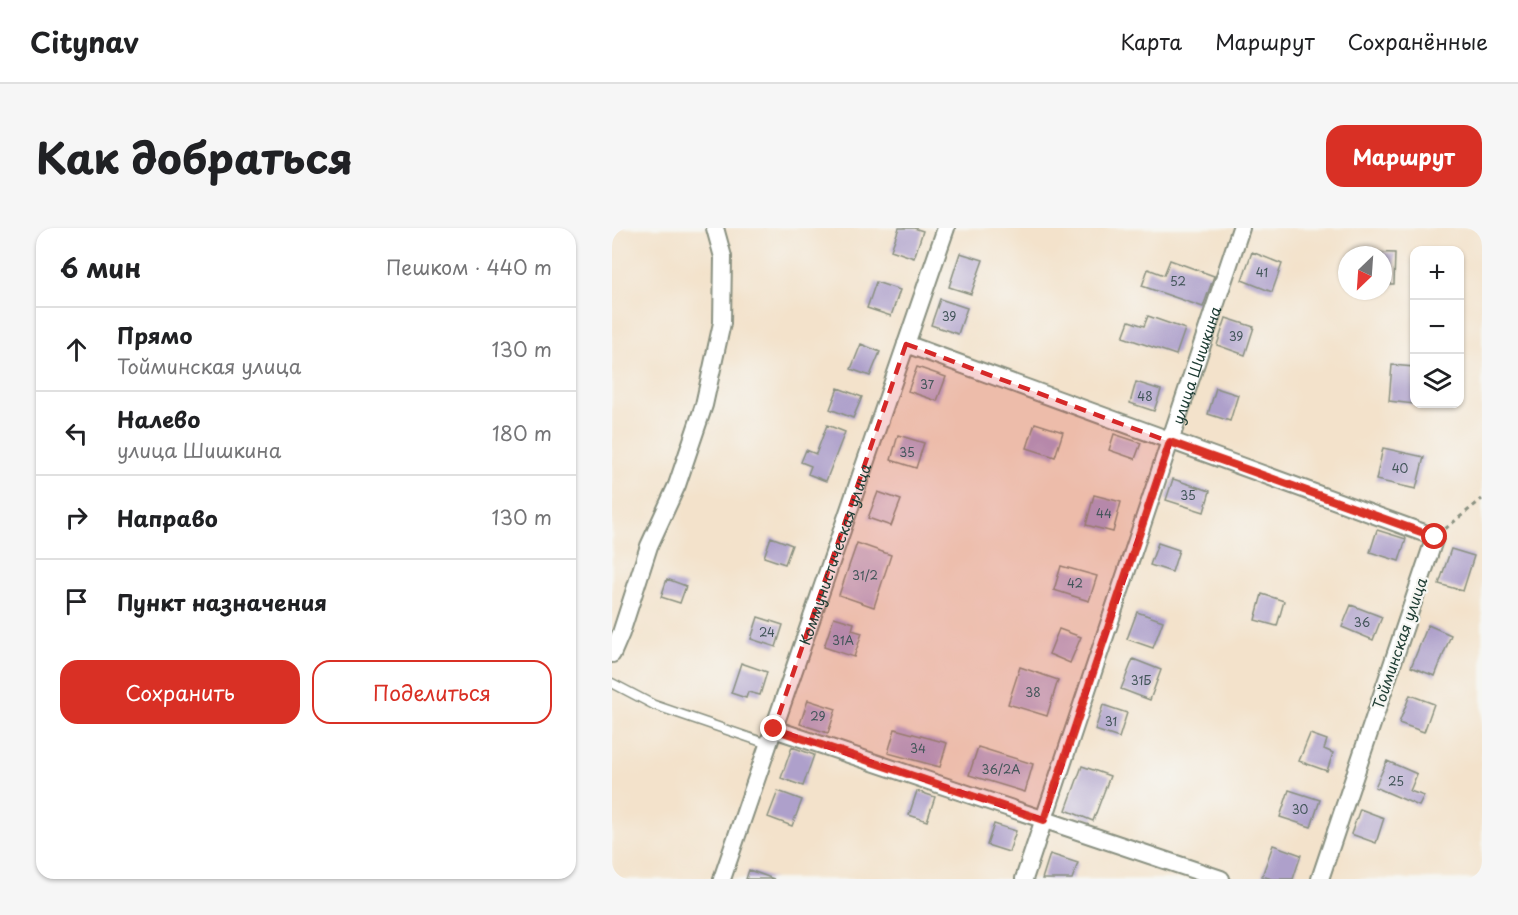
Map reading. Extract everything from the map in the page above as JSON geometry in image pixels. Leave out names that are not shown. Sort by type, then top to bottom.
[{"type":"street","points":[[612,654],[649,546],[677,485],[704,405],[722,323],[723,257],[715,228]]},
{"type":"street","name":"Коммунистическая улица","points":[[722,879],[946,228]]},
{"type":"street","name":"улица Шишкина","points":[[1024,879],[1241,228]]},
{"type":"street","points":[[906,344],[1435,537]]},
{"type":"street","name":"Тойминская улица","points":[[1320,879],[1435,537]]},
{"type":"street","points":[[771,737],[1044,820],[1221,879]]},
{"type":"lane","points":[[612,683],[654,705],[771,737]]},
{"type":"path","points":[[1435,537],[1482,499]]},
{"type":"highlighted area","points":[[906,344],[1170,442],[1044,820],[774,729]]},
{"type":"building","points":[[899,228],[914,228],[923,231],[914,258],[891,250]]},
{"type":"building","points":[[1252,252],[1282,264],[1272,292],[1242,280]]},
{"type":"building","points":[[960,253],[983,260],[971,294],[949,287]]},
{"type":"building","points":[[1392,253],[1395,253],[1394,284],[1392,284]]},
{"type":"building","points":[[1170,260],[1214,276],[1203,307],[1142,286],[1148,269],[1164,275]]},
{"type":"building","points":[[876,282],[900,290],[891,316],[867,308]]},
{"type":"building","points":[[940,299],[967,308],[958,334],[931,325]]},
{"type":"building","points":[[1148,316],[1185,329],[1176,355],[1123,337],[1129,321],[1144,326]]},
{"type":"building","points":[[1226,318],[1254,327],[1245,355],[1217,345]]},
{"type":"building","points":[[861,344],[880,352],[870,376],[851,369]]},
{"type":"building","points":[[1392,365],[1410,367],[1410,404],[1389,401]]},
{"type":"building","points":[[917,367],[946,377],[937,401],[908,391]]},
{"type":"building","points":[[1136,382],[1161,390],[1154,411],[1130,403]]},
{"type":"building","points":[[838,388],[862,397],[853,418],[830,409]]},
{"type":"building","points":[[1216,388],[1238,395],[1230,421],[1208,414]]},
{"type":"building","points":[[1035,423],[1063,432],[1055,457],[1027,448]]},
{"type":"building","points":[[827,425],[845,432],[826,481],[808,474],[811,466],[801,462],[806,450],[816,454]]},
{"type":"building","points":[[1114,434],[1141,443],[1135,459],[1109,450]]},
{"type":"building","points":[[898,435],[924,443],[916,468],[891,460]]},
{"type":"building","points":[[1383,448],[1424,457],[1416,489],[1376,480]]},
{"type":"building","points":[[1173,479],[1210,491],[1204,512],[1166,500]]},
{"type":"building","points":[[878,492],[901,500],[891,526],[868,518]]},
{"type":"building","points":[[1094,495],[1121,502],[1113,532],[1086,525]]},
{"type":"building","points":[[1377,530],[1406,539],[1399,561],[1370,552]]},
{"type":"building","points":[[771,537],[792,545],[785,564],[764,557]]},
{"type":"building","points":[[857,543],[891,555],[874,607],[839,595]]},
{"type":"building","points":[[1158,543],[1179,550],[1172,572],[1150,565]]},
{"type":"building","points":[[1451,549],[1474,556],[1463,591],[1439,584]]},
{"type":"building","points":[[1061,566],[1097,576],[1089,601],[1054,590]]},
{"type":"building","points":[[667,579],[686,586],[680,603],[661,597]]},
{"type":"building","points":[[1262,594],[1284,601],[1277,626],[1255,620]]},
{"type":"building","points":[[1351,605],[1382,617],[1373,640],[1342,627]]},
{"type":"building","points":[[1137,612],[1163,621],[1153,648],[1127,639]]},
{"type":"building","points":[[758,617],[783,625],[776,647],[751,639]]},
{"type":"building","points":[[834,617],[854,623],[852,630],[862,633],[854,657],[824,647]]},
{"type":"building","points":[[1428,625],[1451,635],[1435,676],[1411,667]]},
{"type":"building","points":[[1059,629],[1081,637],[1070,663],[1049,654]]},
{"type":"building","points":[[1133,659],[1161,670],[1150,700],[1121,689]]},
{"type":"building","points":[[741,663],[767,672],[760,695],[748,692],[746,698],[731,693]]},
{"type":"building","points":[[1020,667],[1058,680],[1047,716],[1008,704]]},
{"type":"building","points":[[1410,695],[1434,704],[1424,732],[1399,723]]},
{"type":"building","points":[[808,700],[836,709],[828,733],[800,724]]},
{"type":"building","points":[[1103,705],[1127,713],[1119,738],[1095,730]]},
{"type":"building","points":[[895,729],[947,743],[940,767],[888,753]]},
{"type":"building","points":[[1310,734],[1327,740],[1324,749],[1333,753],[1327,771],[1299,761]]},
{"type":"building","points":[[792,747],[814,755],[803,786],[781,778]]},
{"type":"building","points":[[978,747],[1033,764],[1025,792],[969,775]]},
{"type":"building","points":[[1387,761],[1417,774],[1410,791],[1424,796],[1419,806],[1375,787]]},
{"type":"building","points":[[1082,766],[1110,776],[1093,821],[1066,810]]},
{"type":"building","points":[[1289,790],[1320,800],[1311,827],[1280,817]]},
{"type":"building","points":[[778,791],[802,800],[792,826],[768,817]]},
{"type":"building","points":[[917,791],[935,797],[927,821],[909,815]]},
{"type":"building","points":[[1360,809],[1384,818],[1376,843],[1351,834]]},
{"type":"building","points":[[994,824],[1016,831],[1009,852],[987,845]]},
{"type":"building","points":[[1273,845],[1301,855],[1293,879],[1272,879],[1262,876]]},
{"type":"building","points":[[1050,854],[1078,863],[1072,879],[1042,879]]},
{"type":"building","points":[[749,870],[774,879],[746,879]]},
{"type":"route","points":[[774,729],[1044,820],[1170,442],[1435,537]]}]
